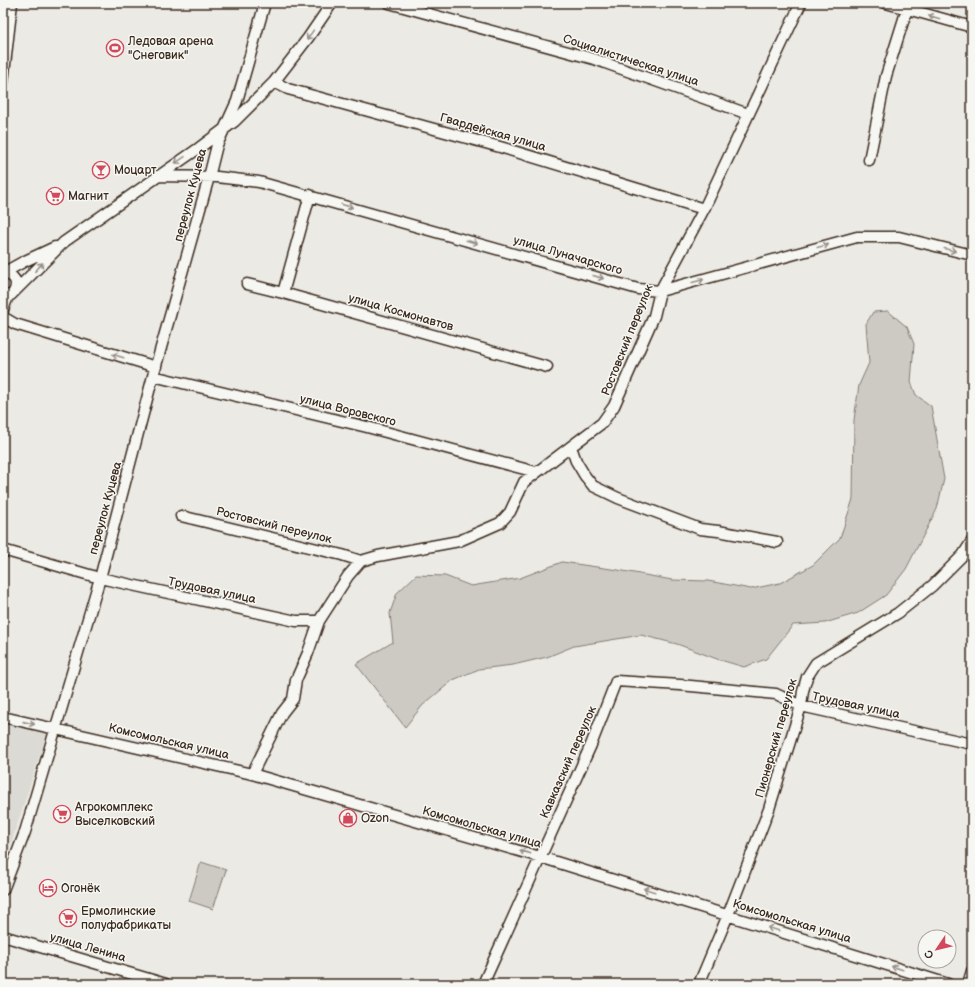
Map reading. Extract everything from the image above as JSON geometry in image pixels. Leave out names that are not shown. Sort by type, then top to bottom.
[{"type":"street","points":[[3,82],[12,3]]},
{"type":"street","name":"переулок Куцева","points":[[3,890],[25,832],[55,729],[215,151],[237,101],[265,3]]},
{"type":"street","name":"переулок Куцева","points":[[224,130],[274,82],[308,38],[332,3]]},
{"type":"street","name":"Социалистическая улица","points":[[389,3],[594,59],[748,114]]},
{"type":"street","name":"Ростовский переулок","points":[[181,516],[342,555],[361,561],[459,541],[500,523],[510,512],[524,482],[602,423],[614,406],[654,316],[660,291],[704,209],[801,3]]},
{"type":"street","points":[[886,3],[972,27]]},
{"type":"street","points":[[869,160],[886,76],[907,9]]},
{"type":"street","name":"Гвардейская улица","points":[[274,82],[288,89],[500,147],[704,209]]},
{"type":"street","points":[[8,295],[64,242],[224,130]]},
{"type":"street","name":"улица Луначарского","points":[[157,176],[209,177],[259,182],[310,195],[638,289],[660,291],[857,237],[899,237],[972,255]]},
{"type":"street","points":[[283,293],[310,195]]},
{"type":"street","points":[[3,274],[23,262],[64,242]]},
{"type":"street","points":[[3,274],[7,274],[14,278],[16,285],[8,295],[3,310]]},
{"type":"street","name":"улица Космонавтов","points":[[247,284],[547,367]]},
{"type":"street","name":"улица Воровского","points":[[3,317],[16,324],[154,372],[536,472]]},
{"type":"street","points":[[571,447],[576,461],[593,486],[618,498],[700,530],[718,531],[777,542]]},
{"type":"street","name":"Пионерский переулок","points":[[699,984],[770,809],[801,706],[802,692],[807,677],[816,662],[898,614],[932,586],[963,555],[972,541]]},
{"type":"street","name":"Трудовая улица","points":[[3,550],[96,577],[296,621],[320,621]]},
{"type":"street","points":[[252,774],[282,713],[293,699],[296,680],[320,621],[348,576],[361,561]]},
{"type":"street","name":"Трудовая улица","points":[[616,681],[776,694],[801,706],[972,744]]},
{"type":"street","name":"Кавказский переулок","points":[[483,984],[591,745],[616,681]]},
{"type":"street","name":"Комсомольская улица","points":[[3,717],[252,774],[540,857],[948,984]]},
{"type":"street","name":"улица Ленина","points":[[3,936],[166,984]]},
{"type":"street","points":[[968,984],[972,971]]},
{"type":"shaded area","points":[[888,311],[907,327],[914,344],[911,382],[916,395],[931,406],[944,479],[937,509],[906,569],[886,595],[858,613],[825,623],[793,625],[766,659],[744,667],[677,644],[641,635],[574,646],[547,657],[513,665],[479,669],[453,680],[423,705],[405,727],[356,664],[393,642],[390,613],[397,593],[416,575],[445,576],[471,586],[520,578],[562,562],[672,580],[708,581],[751,589],[780,583],[813,565],[840,538],[853,499],[854,420],[859,385],[869,363],[866,324],[873,312]]},
{"type":"shaded area","points":[[3,721],[48,730],[4,865],[3,865]]},
{"type":"shaded area","points":[[201,862],[226,870],[213,909],[189,901]]},
{"type":"place","name":"Ледовая арена \"Снеговик\"","points":[[115,48]]},
{"type":"place","name":"Моцарт","points":[[101,170]]},
{"type":"place","name":"Магнит","points":[[55,196]]},
{"type":"place","name":"Агрокомплекс Выселковский","points":[[62,814]]},
{"type":"place","name":"Ozon","points":[[348,818]]},
{"type":"place","name":"Огонёк","points":[[48,888]]},
{"type":"place","name":"Ермолинские полуфабрикаты","points":[[68,918]]}]
